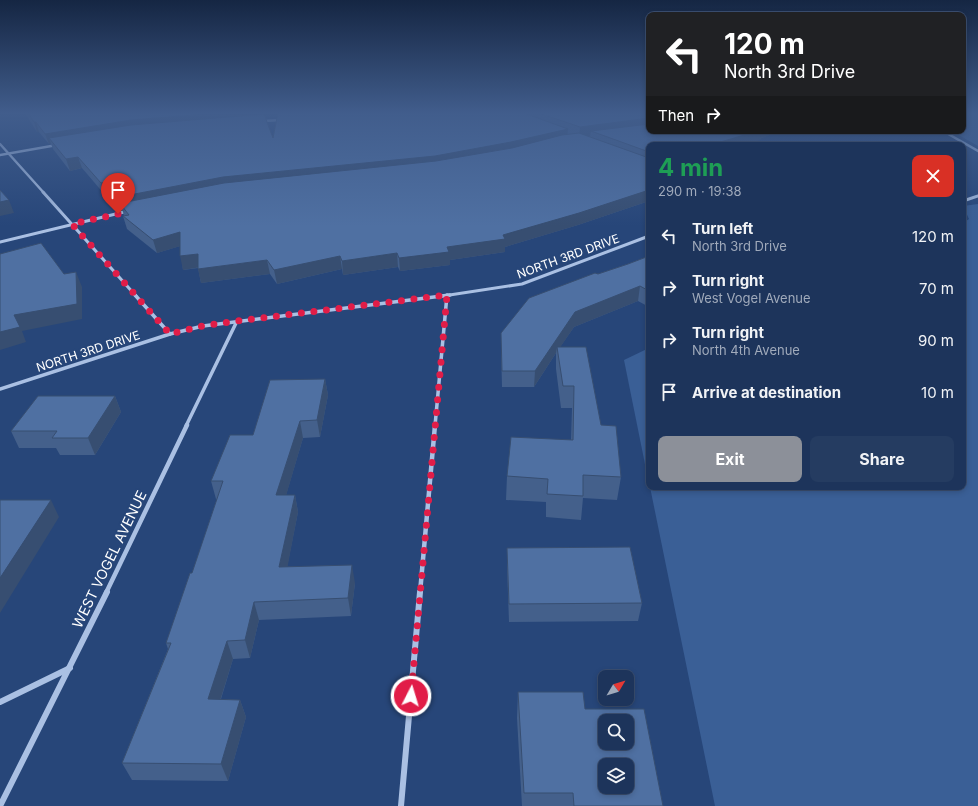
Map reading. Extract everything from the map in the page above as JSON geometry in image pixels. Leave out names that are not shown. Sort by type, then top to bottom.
[{"type":"street","points":[[6,151],[170,334]]},
{"type":"street","points":[[0,155],[28,151]]},
{"type":"street","points":[[966,200],[978,196]]},
{"type":"street","points":[[0,242],[134,210]]},
{"type":"street","name":"NORTH 3RD DRIVE","points":[[0,389],[170,334],[202,326],[522,284],[646,237]]},
{"type":"street","points":[[401,806],[447,295]]},
{"type":"street","name":"WEST VOGEL AVENUE","points":[[0,806],[70,668],[237,321]]},
{"type":"street","points":[[0,702],[70,668]]},
{"type":"shaded area","points":[[978,204],[978,806],[715,806],[651,490],[966,490],[966,221],[969,219],[966,212],[966,206]]},
{"type":"shaded area","points":[[646,349],[646,469],[624,360]]},
{"type":"building","points":[[59,151],[464,151],[435,156],[223,177],[119,197],[115,180],[101,183],[78,157],[66,159]]},
{"type":"building","points":[[497,151],[628,151],[646,157],[646,191],[579,213],[503,235],[505,239],[447,247],[449,252],[399,258],[397,253],[342,261],[340,256],[274,270],[267,260],[198,269],[198,254],[180,256],[180,232],[153,240],[123,216],[129,215],[121,203],[224,183],[436,161]]},
{"type":"building","points":[[0,190],[9,200],[0,202]]},
{"type":"building","points":[[41,243],[64,274],[76,272],[77,304],[14,315],[20,327],[0,332],[0,254]]},
{"type":"building","points":[[646,257],[646,289],[640,286],[575,312],[535,371],[502,371],[501,333],[529,298],[595,273],[598,274]]},
{"type":"building","points":[[557,347],[586,347],[601,425],[616,426],[621,477],[583,475],[583,496],[547,494],[548,479],[507,476],[511,437],[573,440],[574,386],[563,386]]},
{"type":"building","points":[[325,379],[317,420],[300,421],[276,495],[295,495],[279,567],[352,565],[348,598],[254,602],[245,640],[227,641],[208,699],[240,700],[221,764],[122,763],[171,643],[166,643],[190,573],[192,573],[223,481],[211,481],[230,435],[253,435],[270,380]]},
{"type":"building","points":[[38,396],[115,396],[88,438],[52,438],[57,431],[11,431]]},
{"type":"building","points":[[0,500],[51,500],[0,578]]},
{"type":"building","points":[[630,547],[642,603],[509,604],[507,548]]},
{"type":"building","points":[[518,692],[583,692],[585,709],[644,709],[663,806],[574,806],[573,793],[524,793]]},
{"type":"route","points":[[118,214],[72,224],[170,334],[202,326],[237,321],[447,295],[411,696]]}]
